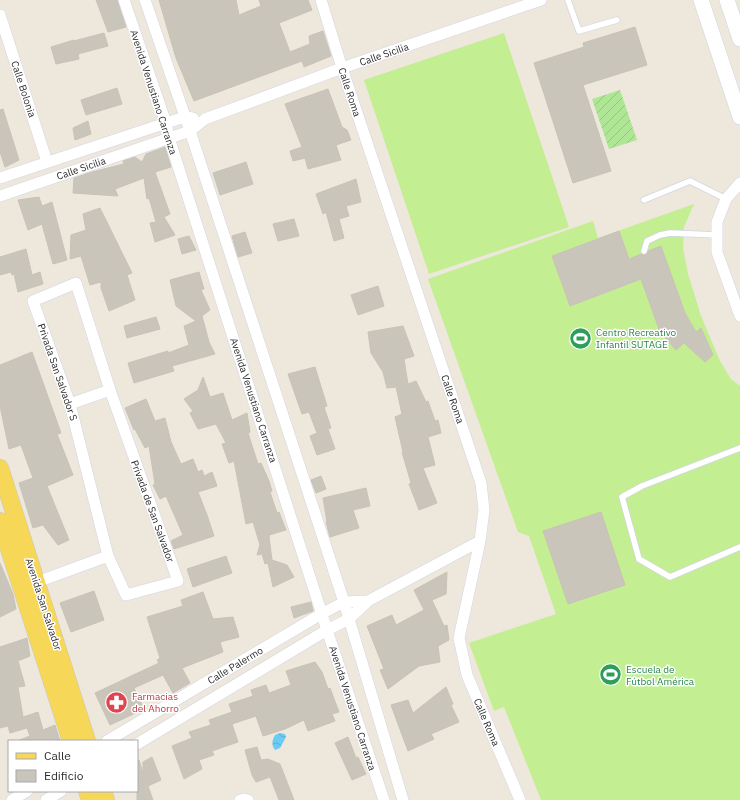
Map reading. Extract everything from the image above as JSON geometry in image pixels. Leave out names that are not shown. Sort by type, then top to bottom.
[{"type":"main road","points":[[701,0],[740,117]]},
{"type":"main road","points":[[727,0],[740,39]]},
{"type":"main road","name":"Avenida San Salvador","points":[[0,468],[87,740]]},
{"type":"main road","name":"Avenida San Salvador","points":[[0,521],[71,740]]},
{"type":"street","name":"Avenida Venustiano Carranza","points":[[124,0],[166,123],[169,138],[323,613],[327,630],[384,800]]},
{"type":"street","name":"Avenida Venustiano Carranza","points":[[145,0],[190,131],[344,602],[403,800]]},
{"type":"street","name":"Calle Roma","points":[[321,0],[342,68],[482,483],[484,510],[480,541],[459,638],[467,675],[520,800]]},
{"type":"street","name":"Calle Sicilia","points":[[0,196],[190,131],[205,119],[342,68],[541,0]]},
{"type":"street","name":"Calle Bolonia","points":[[0,15],[47,162]]},
{"type":"street","name":"Calle Sicilia","points":[[0,178],[185,117],[205,119]]},
{"type":"street","points":[[740,183],[726,198],[717,222],[717,252],[740,316]]},
{"type":"street","name":"Privada San Salvador S","points":[[110,390],[76,284],[33,300],[70,404],[108,556],[126,595]]},
{"type":"street","points":[[70,404],[110,390]]},
{"type":"street","name":"Privada de San Salvador","points":[[110,390],[178,581],[126,595]]},
{"type":"street","name":"Calle Palermo","points":[[138,743],[327,630],[349,619],[368,601],[480,541]]},
{"type":"street","points":[[37,582],[108,556]]},
{"type":"street","name":"Calle Palermo","points":[[109,740],[323,613],[344,602],[368,601]]},
{"type":"street","points":[[12,800],[25,792]]},
{"type":"street","points":[[46,800],[59,792]]},
{"type":"street","points":[[240,800],[248,800]]},
{"type":"lane","points":[[568,0],[579,31],[617,20]]},
{"type":"lane","points":[[644,200],[690,181],[726,198]]},
{"type":"lane","points":[[644,251],[647,241],[660,235],[670,233],[717,235]]},
{"type":"lane","points":[[740,448],[642,486],[622,497],[639,558],[670,577],[740,547]]},
{"type":"green space","points":[[504,33],[569,227],[429,274],[364,80]]},
{"type":"green space","points":[[620,90],[637,140],[609,149],[592,99]]},
{"type":"green space","points":[[694,204],[684,227],[683,248],[688,274],[701,316],[720,361],[731,379],[740,386],[740,800],[541,800],[504,707],[494,711],[469,643],[556,614],[529,536],[518,532],[428,279],[593,221],[598,238]]},
{"type":"water","points":[[280,733],[285,734],[286,737],[280,748],[275,750],[272,744],[275,735]]},
{"type":"building","points":[[96,0],[117,0],[126,27],[108,32]]},
{"type":"building","points":[[159,0],[236,0],[239,15],[261,6],[259,0],[308,0],[312,10],[279,23],[290,52],[310,44],[309,36],[323,31],[331,56],[304,67],[302,61],[194,101],[176,58]]},
{"type":"building","points":[[635,27],[647,65],[583,85],[611,171],[573,183],[534,63],[584,47],[583,43]]},
{"type":"building","points":[[104,33],[108,46],[78,54],[79,59],[56,64],[51,47]]},
{"type":"building","points":[[117,88],[122,104],[86,115],[81,100]]},
{"type":"building","points":[[328,89],[342,127],[347,130],[351,140],[336,145],[341,160],[308,169],[305,158],[293,161],[290,151],[302,147],[285,104]]},
{"type":"building","points":[[3,109],[19,160],[5,167],[0,152],[0,110]]},
{"type":"building","points":[[88,121],[91,134],[75,140],[73,128]]},
{"type":"building","points":[[165,147],[171,167],[155,172],[170,214],[164,217],[175,235],[155,242],[150,223],[156,222],[149,198],[147,199],[144,178],[115,189],[118,196],[73,193],[74,178],[124,164],[123,161],[135,157],[142,162],[146,154]]},
{"type":"building","points":[[246,162],[253,184],[220,195],[213,173]]},
{"type":"building","points":[[356,179],[361,202],[346,206],[349,216],[339,219],[344,238],[334,241],[326,212],[323,214],[316,194]]},
{"type":"building","points":[[39,197],[42,206],[52,202],[67,260],[53,264],[42,224],[28,230],[18,200]]},
{"type":"building","points":[[100,208],[132,273],[127,275],[135,300],[109,311],[101,288],[101,282],[90,285],[81,256],[70,259],[71,235],[86,230],[83,214]]},
{"type":"building","points":[[294,219],[299,236],[278,241],[273,224]]},
{"type":"building","points":[[619,231],[629,259],[641,254],[645,255],[648,251],[661,246],[685,313],[696,332],[701,328],[713,355],[705,362],[684,343],[676,350],[660,332],[641,279],[570,306],[552,256]]},
{"type":"building","points":[[245,232],[252,253],[238,257],[232,236]]},
{"type":"building","points":[[189,236],[196,250],[182,254],[178,239]]},
{"type":"building","points":[[26,249],[32,275],[40,272],[43,284],[18,292],[14,274],[12,275],[11,272],[0,275],[0,257]]},
{"type":"building","points":[[199,272],[204,289],[201,290],[210,310],[202,316],[209,342],[215,354],[172,366],[174,371],[134,383],[128,363],[168,351],[168,353],[189,345],[184,326],[196,321],[176,306],[170,280]]},
{"type":"building","points":[[378,286],[384,306],[358,315],[351,295]]},
{"type":"building","points":[[156,317],[160,329],[127,338],[124,326]]},
{"type":"building","points":[[403,326],[414,356],[404,359],[408,384],[416,381],[426,402],[428,401],[435,421],[438,420],[441,433],[428,437],[435,465],[423,468],[437,503],[419,510],[409,484],[411,483],[402,452],[395,417],[402,414],[396,387],[387,388],[383,372],[371,353],[368,332]]},
{"type":"building","points":[[32,352],[61,433],[57,434],[73,475],[47,486],[69,540],[58,545],[43,525],[33,528],[19,483],[33,478],[21,445],[9,449],[0,406],[0,365]]},
{"type":"building","points":[[315,367],[327,406],[324,407],[331,428],[328,429],[335,449],[317,455],[310,436],[317,433],[309,412],[302,414],[288,374]]},
{"type":"building","points":[[203,377],[210,397],[223,393],[232,420],[247,413],[250,432],[248,433],[258,464],[261,463],[269,481],[272,491],[270,492],[277,513],[279,512],[286,530],[269,535],[272,560],[287,565],[294,577],[273,587],[268,563],[265,564],[262,554],[257,555],[260,545],[253,522],[246,524],[234,461],[229,463],[222,444],[226,443],[216,424],[198,429],[190,413],[193,411],[184,399],[198,390]]},
{"type":"building","points":[[146,399],[155,421],[165,418],[171,442],[181,464],[193,459],[198,472],[202,470],[204,476],[212,472],[217,486],[198,492],[214,536],[174,549],[171,541],[183,535],[166,496],[160,499],[153,485],[155,484],[149,446],[145,448],[135,429],[134,430],[125,408]]},
{"type":"building","points":[[321,476],[326,489],[316,493],[311,480]]},
{"type":"building","points":[[366,488],[370,506],[353,510],[359,528],[330,537],[326,522],[323,498]]},
{"type":"building","points":[[601,512],[625,585],[568,604],[543,531]]},
{"type":"building","points":[[226,556],[232,573],[193,587],[187,569]]},
{"type":"building","points":[[0,563],[13,594],[16,609],[0,617]]},
{"type":"building","points":[[447,572],[446,594],[432,600],[444,626],[447,625],[449,640],[438,646],[440,662],[419,666],[388,689],[380,670],[384,669],[367,626],[392,615],[396,625],[424,610],[414,590]]},
{"type":"building","points":[[94,591],[104,620],[71,632],[60,603]]},
{"type":"building","points":[[203,592],[213,619],[233,617],[239,637],[220,642],[223,652],[182,668],[190,683],[173,693],[163,675],[134,688],[144,709],[110,725],[95,693],[159,663],[157,660],[160,658],[147,617],[183,606],[181,600]]},
{"type":"building","points":[[311,602],[313,611],[294,618],[291,607]]},
{"type":"building","points":[[27,638],[30,656],[18,661],[25,686],[18,687],[23,717],[38,712],[43,730],[55,725],[60,740],[20,740],[30,736],[27,728],[10,733],[8,726],[0,728],[0,647]]},
{"type":"building","points":[[315,662],[322,672],[328,689],[330,688],[339,712],[332,714],[335,721],[308,731],[304,720],[285,729],[263,736],[256,716],[232,724],[238,742],[212,751],[214,755],[199,760],[202,769],[184,779],[172,746],[192,738],[189,732],[211,725],[209,720],[232,712],[229,704],[253,696],[251,690],[266,685],[269,693],[291,685],[286,671]]},
{"type":"building","points":[[446,687],[453,704],[451,705],[459,722],[431,734],[434,739],[408,751],[391,705],[408,700],[413,713]]},
{"type":"building","points":[[348,737],[356,758],[358,757],[366,774],[352,780],[335,743]]},
{"type":"building","points":[[257,747],[261,760],[268,759],[280,764],[294,800],[279,800],[270,777],[256,782],[252,775],[245,750]]},
{"type":"building","points":[[152,757],[161,780],[148,786],[153,800],[137,800],[138,760],[143,773],[143,762]]},
{"type":"place","name":"Centro Recreativo Infantil SUTAGE","points":[[580,338]]},
{"type":"place","name":"Escuela de Fútbol América","points":[[610,675]]},
{"type":"place","name":"Farmacias del Ahorro","points":[[117,702]]}]
